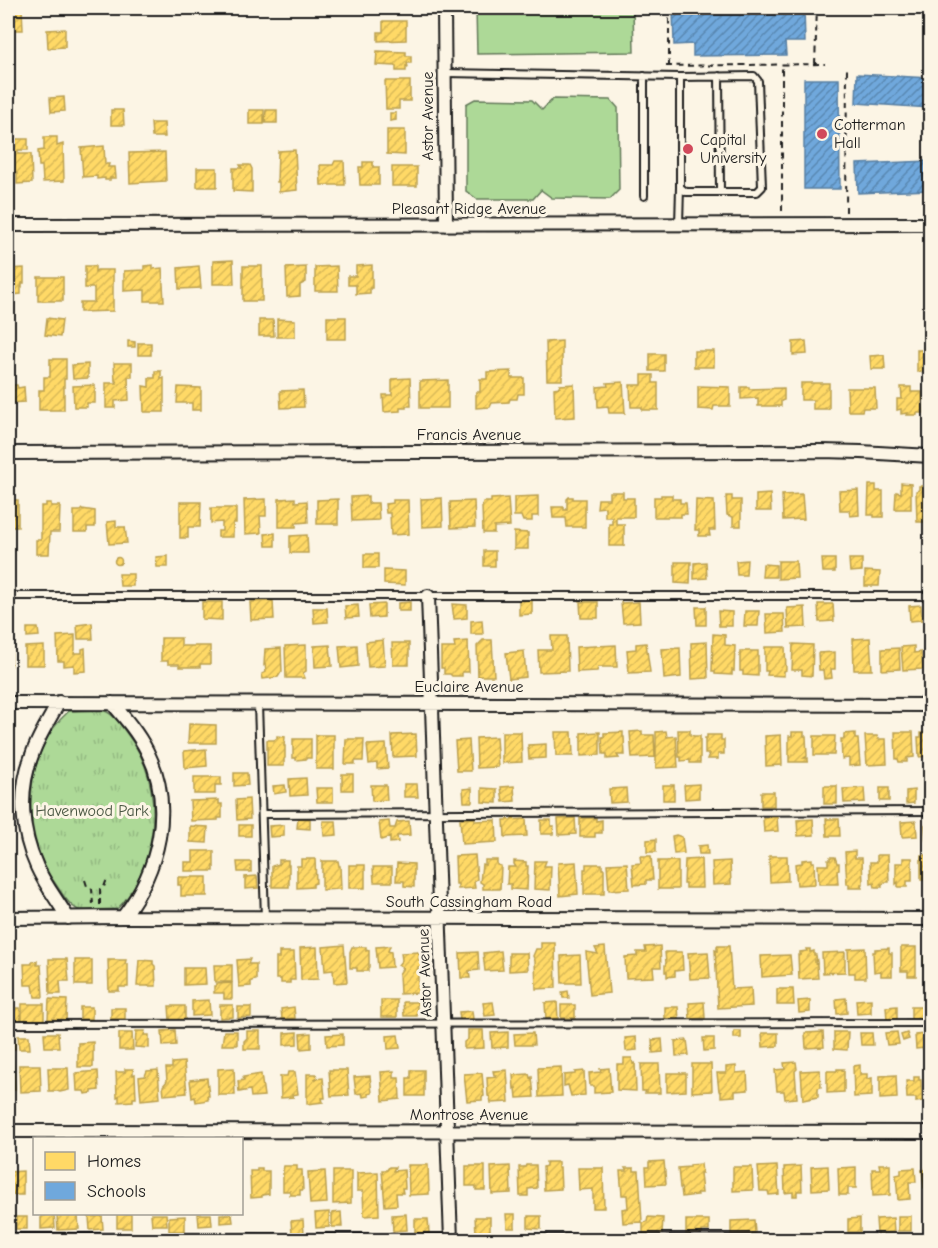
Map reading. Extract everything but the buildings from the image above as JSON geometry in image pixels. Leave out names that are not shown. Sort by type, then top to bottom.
[{"type":"street","name":"Astor Avenue","points":[[444,8],[446,225]]},
{"type":"street","name":"Pleasant Ridge Avenue","points":[[8,225],[930,224]]},
{"type":"street","name":"Francis Avenue","points":[[8,453],[821,451],[930,456]]},
{"type":"street","name":"Astor Avenue","points":[[428,596],[451,1239]]},
{"type":"street","points":[[59,702],[39,739],[26,774],[23,812],[28,841],[37,869],[68,918]]},
{"type":"street","name":"Euclaire Avenue","points":[[8,703],[930,705]]},
{"type":"street","points":[[112,703],[147,752],[155,770],[161,810],[161,830],[152,867],[123,917]]},
{"type":"street","name":"South Cassingham Road","points":[[8,918],[930,919]]},
{"type":"street","name":"Montrose Avenue","points":[[8,1131],[930,1132]]},
{"type":"lane","points":[[445,73],[754,76],[758,81],[762,187],[757,192],[686,192],[680,187]]},
{"type":"lane","points":[[644,76],[644,196]]},
{"type":"lane","points":[[719,76],[720,192]]},
{"type":"lane","points":[[679,225],[680,77]]},
{"type":"lane","points":[[8,596],[930,596]]},
{"type":"lane","points":[[258,703],[265,918]]},
{"type":"lane","points":[[262,814],[930,811]]},
{"type":"lane","points":[[8,1024],[930,1023]]},
{"type":"lane","points":[[8,1237],[930,1239]]},
{"type":"path","points":[[669,8],[669,65]]},
{"type":"path","points":[[815,64],[817,8]]},
{"type":"path","points":[[782,64],[782,225]]},
{"type":"path","points":[[845,224],[847,68]]},
{"type":"path","points":[[85,879],[87,886],[92,890],[93,905]]},
{"type":"path","points":[[100,905],[100,889],[104,887],[107,879]]},
{"type":"green space","points":[[476,8],[633,8],[634,52],[477,54]]},
{"type":"green space","points":[[475,99],[532,100],[542,110],[553,99],[611,100],[618,108],[619,190],[610,199],[552,198],[541,190],[533,199],[477,199],[466,191],[466,104]]},
{"type":"green space","name":"Havenwood Park","points":[[102,710],[112,715],[138,751],[150,785],[153,803],[151,840],[140,875],[133,889],[117,909],[79,910],[72,906],[45,866],[37,844],[32,821],[31,796],[34,772],[42,749],[53,729],[69,711]]},
{"type":"place","name":"Cotterman Hall","points":[[822,134]]},
{"type":"place","name":"Capital University","points":[[688,149]]}]
